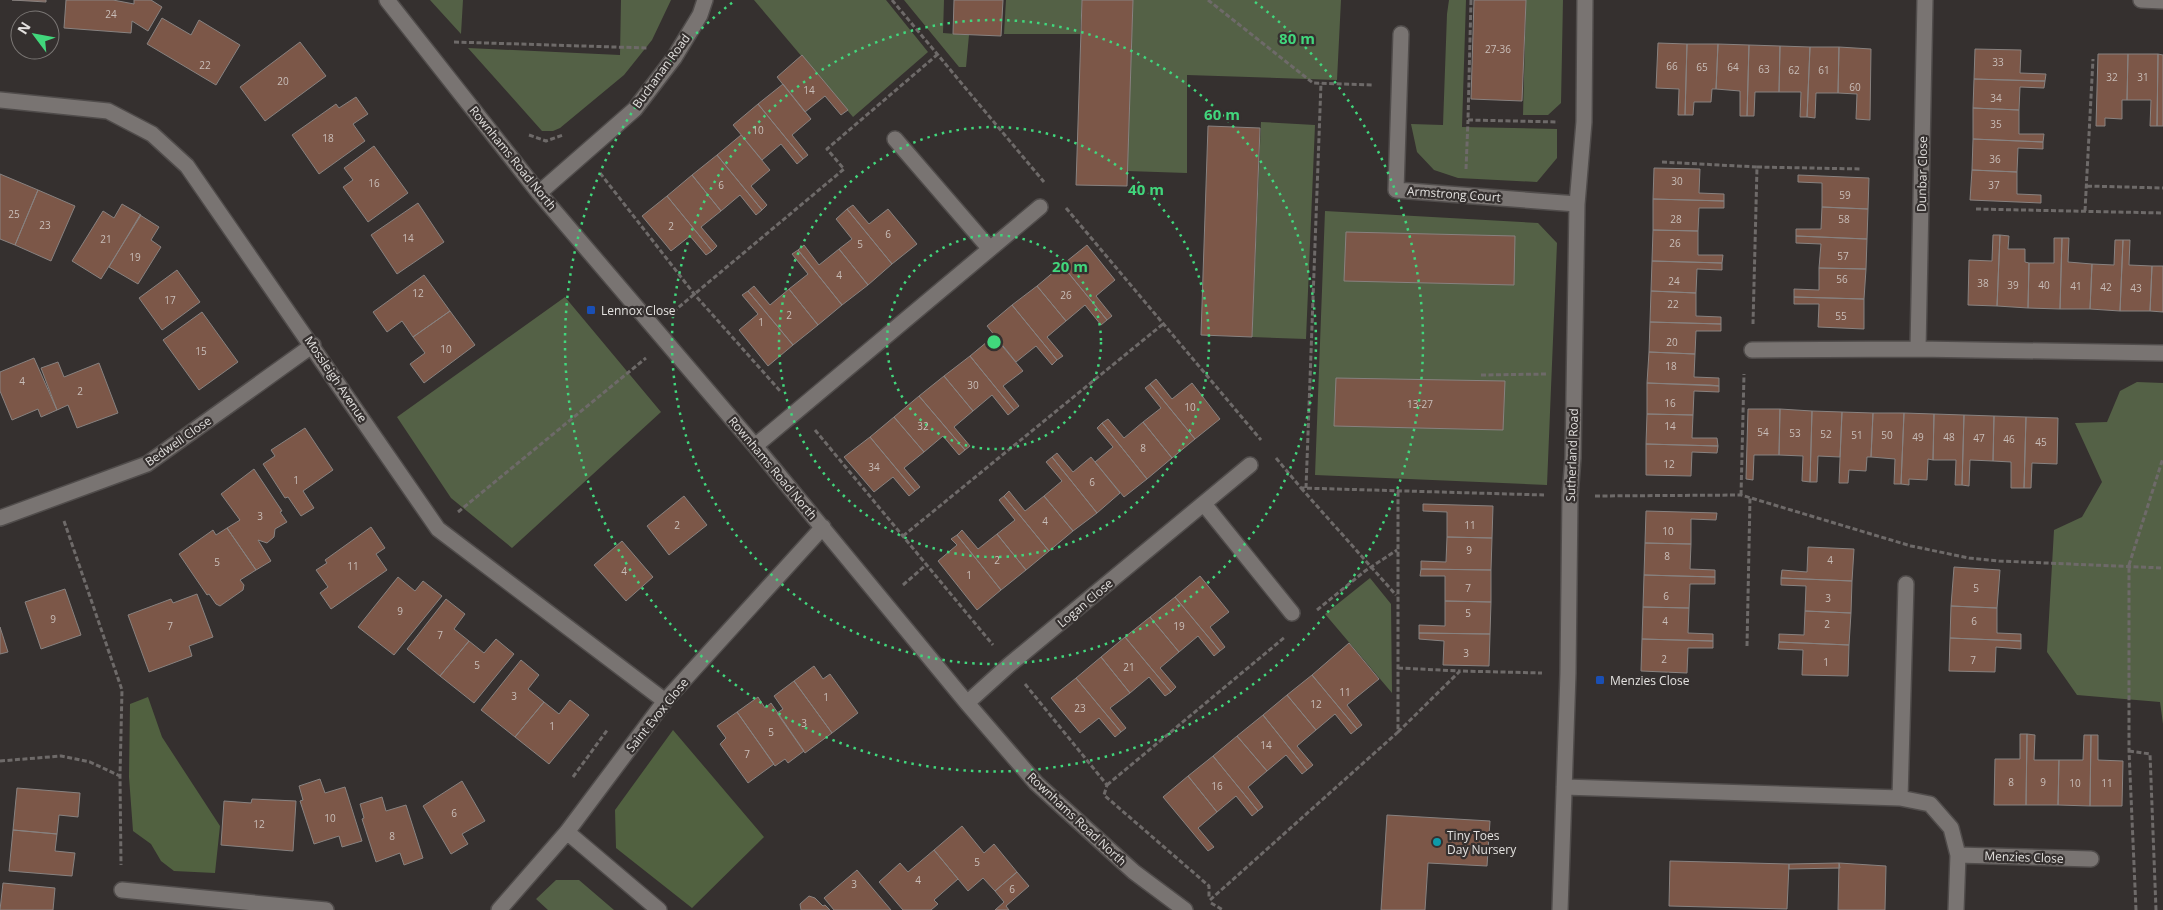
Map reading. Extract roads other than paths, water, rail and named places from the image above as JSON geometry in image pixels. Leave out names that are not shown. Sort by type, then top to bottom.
[{"type":"street","name":"Rownhams Road North","points":[[387,0],[539,192],[755,446],[967,703],[1036,783],[1134,872],[1185,910]]},
{"type":"street","name":"Buchanan Road","points":[[539,192],[635,109],[674,58],[700,16],[705,0]]},
{"type":"street","name":"Sutherland Road","points":[[1560,910],[1568,673],[1577,204],[1584,122],[1585,0]]},
{"type":"street","name":"Dunbar Close","points":[[1918,348],[1925,0]]},
{"type":"street","points":[[2141,0],[2163,0]]},
{"type":"street","name":"Armstrong Court","points":[[1400,34],[1396,190],[1577,204]]},
{"type":"street","name":"Mossleigh Avenue","points":[[0,100],[108,112],[152,134],[187,166],[313,345],[438,529],[665,701]]},
{"type":"street","points":[[895,139],[990,249]]},
{"type":"street","points":[[755,446],[1040,207]]},
{"type":"street","name":"Bedwell Close","points":[[0,518],[147,464],[313,345]]},
{"type":"street","points":[[1752,350],[1918,348],[2162,353]]},
{"type":"street","name":"Logan Close","points":[[967,703],[1009,665],[1250,465]]},
{"type":"street","points":[[1204,504],[1292,613]]},
{"type":"street","name":"Saint Evox Close","points":[[499,910],[567,832],[665,701],[823,527]]},
{"type":"street","points":[[1900,798],[1906,584]]},
{"type":"street","points":[[1564,787],[1900,798],[1930,804],[1951,828],[1958,855],[1956,910]]},
{"type":"street","points":[[567,832],[659,910]]},
{"type":"street","name":"Menzies Close","points":[[1958,855],[2090,859]]},
{"type":"street","points":[[122,890],[326,910]]},
{"type":"place","name":"Lennox Close","points":[[591,310]]},
{"type":"place","name":"Menzies Close","points":[[1600,680]]},
{"type":"place","name":"Tiny Toes Day Nursery","points":[[1437,842]]}]
